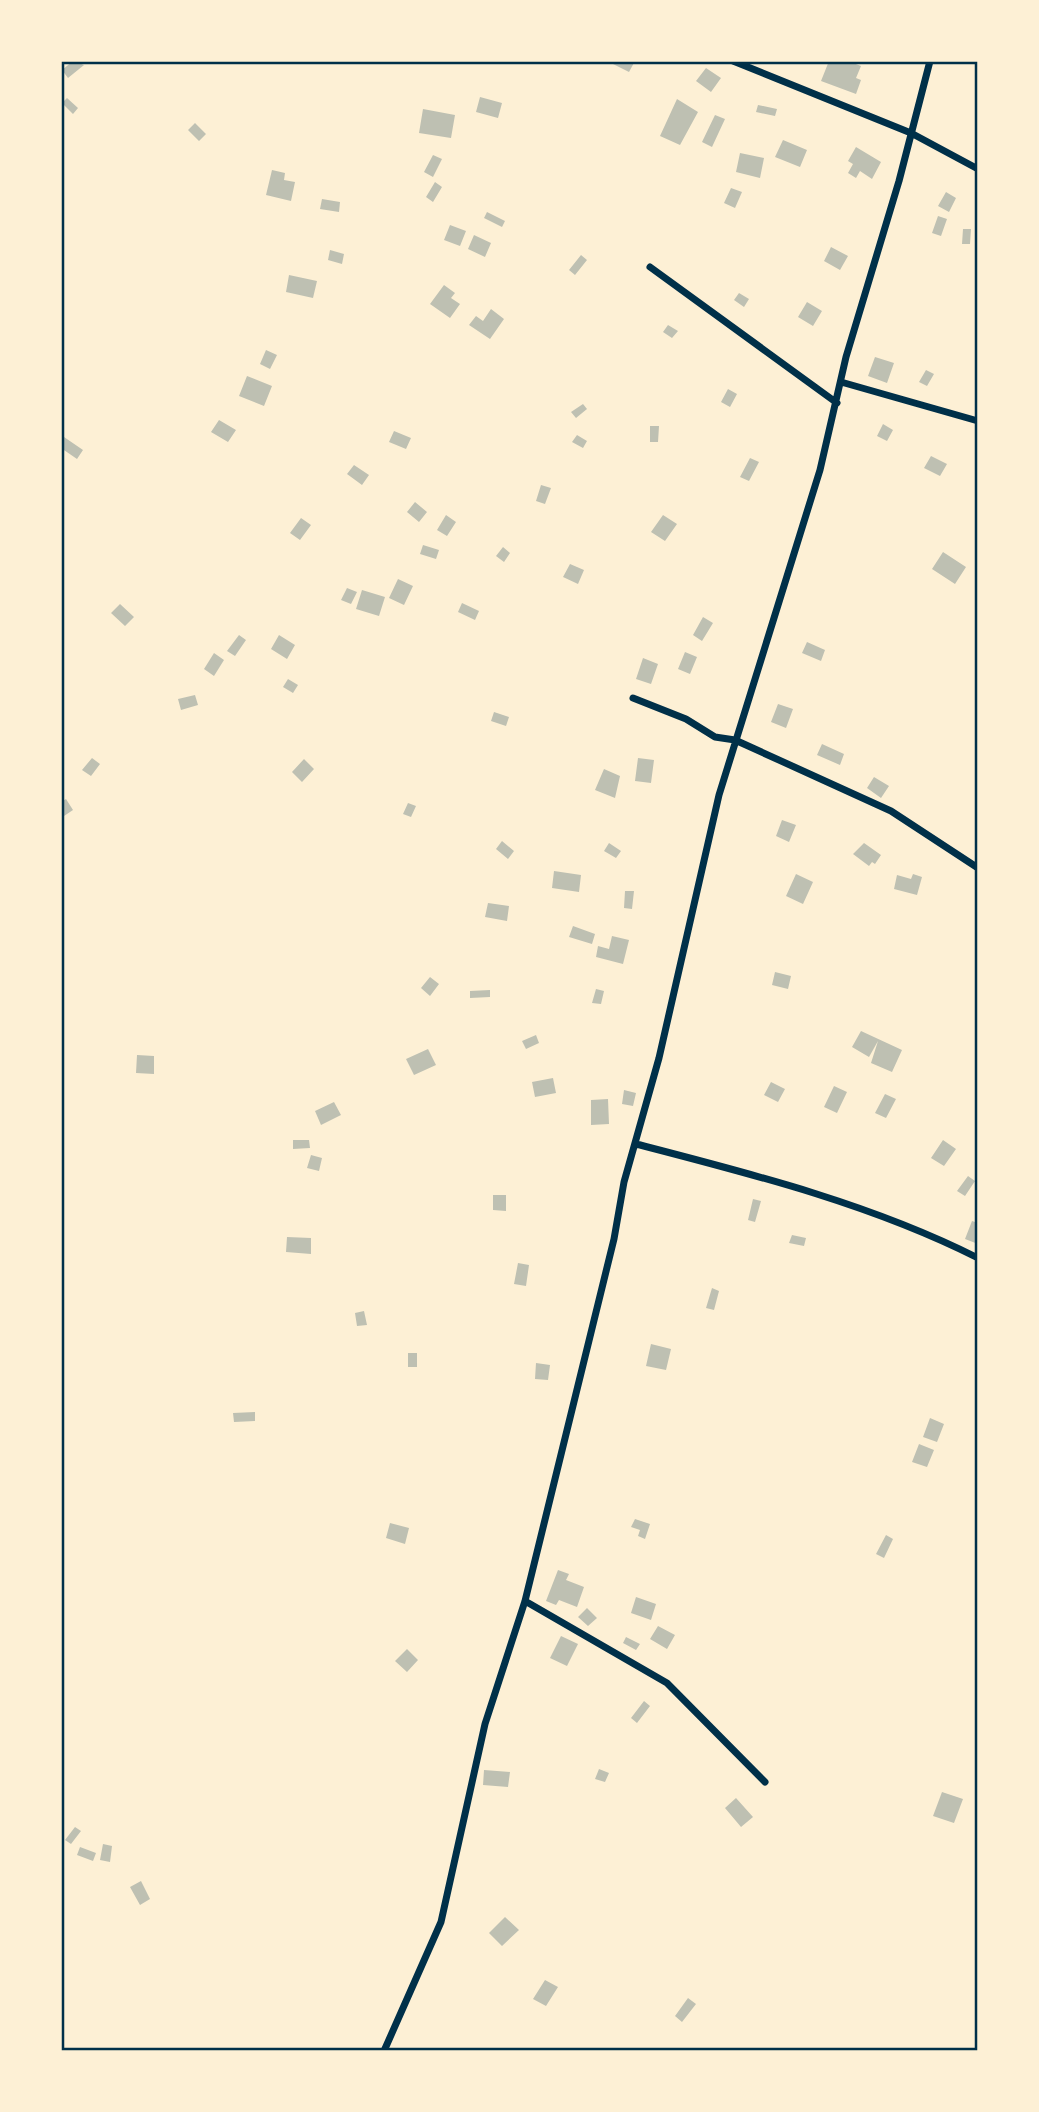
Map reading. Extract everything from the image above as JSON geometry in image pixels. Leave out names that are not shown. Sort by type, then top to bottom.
[{"type":"street","points":[[733,61],[911,133],[978,169]]},
{"type":"street","points":[[384,2051],[441,1922],[485,1724],[525,1601],[608,1265],[624,1182],[636,1144],[735,740],[820,470],[841,382],[930,61]]},
{"type":"street","points":[[650,267],[837,403]]},
{"type":"street","points":[[841,382],[978,421]]},
{"type":"street","points":[[633,698],[686,719],[715,737],[735,740],[891,811],[978,868]]},
{"type":"street","points":[[636,1144],[744,1172],[852,1206],[941,1240],[978,1258]]},
{"type":"street","points":[[525,1601],[667,1683],[765,1782]]},
{"type":"building","points":[[73,61],[84,65],[68,78],[62,70]]},
{"type":"building","points":[[607,61],[635,61],[629,72]]},
{"type":"building","points":[[829,61],[848,61],[861,66],[856,78],[861,80],[856,94],[821,81]]},
{"type":"building","points":[[706,68],[721,78],[711,92],[696,81]]},
{"type":"building","points":[[480,97],[502,103],[498,118],[476,112]]},
{"type":"building","points":[[67,98],[78,108],[73,114],[62,103]]},
{"type":"building","points":[[677,99],[698,112],[680,145],[660,136]]},
{"type":"building","points":[[758,105],[777,109],[775,116],[756,112]]},
{"type":"building","points":[[423,109],[455,115],[451,138],[419,133]]},
{"type":"building","points":[[715,115],[725,119],[712,147],[702,142]]},
{"type":"building","points":[[195,123],[206,134],[199,141],[188,130]]},
{"type":"building","points":[[783,140],[807,150],[800,167],[775,157]]},
{"type":"building","points":[[856,147],[881,162],[872,179],[860,171],[856,178],[848,173],[853,164],[848,161]]},
{"type":"building","points":[[740,153],[764,158],[760,178],[736,172]]},
{"type":"building","points":[[433,155],[442,159],[433,177],[424,172]]},
{"type":"building","points":[[272,170],[285,173],[284,180],[295,182],[291,201],[266,195]]},
{"type":"building","points":[[435,182],[442,187],[433,202],[426,197]]},
{"type":"building","points":[[731,188],[742,192],[735,208],[724,203]]},
{"type":"building","points":[[946,192],[956,198],[949,212],[938,206]]},
{"type":"building","points":[[322,199],[340,202],[339,212],[320,209]]},
{"type":"building","points":[[487,212],[505,221],[502,227],[484,218]]},
{"type":"building","points":[[938,216],[947,219],[941,236],[932,233]]},
{"type":"building","points":[[450,225],[466,231],[460,246],[444,240]]},
{"type":"building","points":[[963,229],[971,229],[970,244],[962,244]]},
{"type":"building","points":[[474,235],[491,243],[485,257],[468,249]]},
{"type":"building","points":[[831,247],[848,256],[840,270],[824,261]]},
{"type":"building","points":[[330,250],[344,254],[342,264],[328,260]]},
{"type":"building","points":[[581,255],[587,260],[575,275],[569,270]]},
{"type":"building","points":[[289,275],[317,281],[313,298],[286,292]]},
{"type":"building","points":[[444,285],[455,293],[451,298],[460,304],[450,318],[430,304]]},
{"type":"building","points":[[739,293],[749,299],[744,307],[734,300]]},
{"type":"building","points":[[807,302],[822,311],[813,326],[798,317]]},
{"type":"building","points":[[491,309],[504,319],[490,339],[469,325],[476,316],[483,321]]},
{"type":"building","points":[[668,325],[678,331],[672,338],[663,332]]},
{"type":"building","points":[[266,350],[277,355],[270,369],[260,364]]},
{"type":"building","points":[[875,357],[894,363],[887,383],[868,376]]},
{"type":"building","points":[[926,370],[934,374],[927,386],[919,382]]},
{"type":"building","points":[[247,376],[272,386],[264,406],[239,396]]},
{"type":"building","points":[[728,389],[737,394],[730,407],[721,402]]},
{"type":"building","points":[[583,404],[587,409],[576,418],[571,412]]},
{"type":"building","points":[[219,420],[236,430],[228,442],[211,432]]},
{"type":"building","points":[[883,424],[893,430],[887,441],[877,436]]},
{"type":"building","points":[[650,426],[659,426],[658,442],[650,442]]},
{"type":"building","points":[[394,431],[411,438],[406,449],[389,442]]},
{"type":"building","points":[[577,435],[587,441],[583,448],[572,442]]},
{"type":"building","points":[[64,437],[83,450],[77,459],[61,448]]},
{"type":"building","points":[[931,456],[947,464],[940,476],[924,468]]},
{"type":"building","points":[[750,458],[759,462],[749,481],[740,477]]},
{"type":"building","points":[[354,465],[369,475],[362,485],[347,474]]},
{"type":"building","points":[[541,485],[551,488],[545,504],[536,501]]},
{"type":"building","points":[[415,502],[427,512],[419,522],[407,512]]},
{"type":"building","points":[[446,515],[456,522],[447,536],[437,530]]},
{"type":"building","points":[[663,515],[677,524],[665,541],[651,532]]},
{"type":"building","points":[[301,518],[311,525],[300,540],[290,533]]},
{"type":"building","points":[[423,545],[439,550],[436,559],[420,554]]},
{"type":"building","points":[[503,547],[510,553],[504,562],[496,556]]},
{"type":"building","points":[[943,552],[966,567],[955,584],[932,569]]},
{"type":"building","points":[[570,564],[584,570],[578,584],[563,577]]},
{"type":"building","points":[[398,579],[413,586],[404,605],[389,598]]},
{"type":"building","points":[[347,588],[357,592],[351,604],[341,600]]},
{"type":"building","points":[[362,590],[385,597],[379,616],[356,609]]},
{"type":"building","points":[[462,603],[479,611],[475,620],[458,612]]},
{"type":"building","points":[[120,604],[134,617],[125,626],[111,613]]},
{"type":"building","points":[[703,617],[713,623],[702,641],[693,635]]},
{"type":"building","points":[[239,635],[246,640],[235,656],[227,651]]},
{"type":"building","points":[[279,635],[295,645],[287,659],[271,649]]},
{"type":"building","points":[[807,642],[825,650],[821,661],[802,653]]},
{"type":"building","points":[[685,652],[697,657],[690,674],[678,669]]},
{"type":"building","points":[[214,653],[224,660],[214,676],[204,669]]},
{"type":"building","points":[[643,658],[658,664],[651,684],[636,679]]},
{"type":"building","points":[[288,679],[298,685],[293,693],[283,687]]},
{"type":"building","points":[[195,695],[198,705],[181,710],[178,699]]},
{"type":"building","points":[[778,704],[793,709],[786,728],[771,722]]},
{"type":"building","points":[[494,712],[509,717],[506,726],[491,721]]},
{"type":"building","points":[[822,744],[844,754],[840,765],[817,755]]},
{"type":"building","points":[[92,758],[100,764],[91,776],[82,770]]},
{"type":"building","points":[[638,758],[654,760],[651,783],[635,781]]},
{"type":"building","points":[[304,759],[314,769],[302,782],[292,772]]},
{"type":"building","points":[[604,769],[620,776],[615,798],[595,790]]},
{"type":"building","points":[[874,777],[889,786],[881,798],[867,788]]},
{"type":"building","points":[[66,799],[73,810],[61,818],[61,802]]},
{"type":"building","points":[[408,803],[416,806],[411,817],[403,814]]},
{"type":"building","points":[[782,820],[796,825],[789,842],[776,836]]},
{"type":"building","points":[[502,841],[514,851],[508,859],[496,849]]},
{"type":"building","points":[[609,843],[621,851],[616,858],[604,851]]},
{"type":"building","points":[[864,843],[881,855],[875,864],[872,862],[869,866],[853,854]]},
{"type":"building","points":[[554,871],[581,875],[579,892],[552,888]]},
{"type":"building","points":[[796,874],[813,882],[803,904],[786,896]]},
{"type":"building","points":[[913,874],[922,877],[917,895],[894,889],[897,875],[911,879]]},
{"type":"building","points":[[625,891],[634,891],[632,909],[624,908]]},
{"type":"building","points":[[488,903],[509,906],[507,921],[485,917]]},
{"type":"building","points":[[573,926],[595,934],[592,944],[569,937]]},
{"type":"building","points":[[612,936],[629,940],[623,964],[596,957],[598,946],[609,949]]},
{"type":"building","points":[[775,972],[791,976],[788,989],[772,985]]},
{"type":"building","points":[[430,977],[439,984],[430,996],[421,988]]},
{"type":"building","points":[[596,989],[604,991],[601,1004],[592,1003]]},
{"type":"building","points":[[490,990],[490,997],[470,998],[470,991]]},
{"type":"building","points":[[861,1031],[902,1050],[892,1072],[871,1063],[878,1041],[869,1057],[852,1047]]},
{"type":"building","points":[[536,1035],[539,1043],[526,1049],[522,1041]]},
{"type":"building","points":[[428,1049],[436,1065],[414,1075],[406,1059]]},
{"type":"building","points":[[137,1055],[154,1056],[154,1074],[136,1073]]},
{"type":"building","points":[[553,1078],[556,1093],[535,1097],[532,1082]]},
{"type":"building","points":[[771,1082],[785,1089],[778,1102],[764,1095]]},
{"type":"building","points":[[834,1086],[847,1092],[837,1113],[824,1107]]},
{"type":"building","points":[[624,1090],[636,1093],[633,1106],[622,1104]]},
{"type":"building","points":[[885,1094],[896,1099],[886,1118],[875,1113]]},
{"type":"building","points":[[608,1099],[609,1124],[591,1125],[591,1100]]},
{"type":"building","points":[[334,1102],[341,1115],[321,1125],[315,1111]]},
{"type":"building","points":[[293,1140],[309,1140],[310,1148],[293,1149]]},
{"type":"building","points":[[943,1140],[956,1149],[944,1166],[931,1158]]},
{"type":"building","points":[[311,1155],[322,1158],[319,1171],[307,1168]]},
{"type":"building","points":[[968,1176],[975,1181],[965,1196],[957,1191]]},
{"type":"building","points":[[493,1195],[506,1195],[506,1211],[493,1210]]},
{"type":"building","points":[[753,1199],[761,1201],[755,1222],[748,1220]]},
{"type":"building","points":[[972,1221],[978,1223],[978,1244],[965,1239]]},
{"type":"building","points":[[792,1235],[806,1238],[804,1246],[789,1243]]},
{"type":"building","points":[[287,1237],[311,1238],[311,1254],[286,1252]]},
{"type":"building","points":[[518,1263],[529,1265],[526,1286],[514,1284]]},
{"type":"building","points":[[712,1288],[719,1291],[714,1310],[706,1308]]},
{"type":"building","points":[[364,1311],[367,1325],[357,1326],[355,1313]]},
{"type":"building","points":[[651,1344],[671,1349],[666,1370],[646,1366]]},
{"type":"building","points":[[408,1353],[417,1353],[417,1367],[408,1367]]},
{"type":"building","points":[[536,1363],[550,1365],[548,1380],[535,1379]]},
{"type":"building","points":[[255,1412],[255,1421],[234,1422],[233,1413]]},
{"type":"building","points":[[930,1418],[944,1424],[937,1442],[923,1437]]},
{"type":"building","points":[[919,1444],[934,1450],[927,1467],[912,1462]]},
{"type":"building","points":[[635,1519],[650,1524],[645,1539],[638,1536],[640,1530],[631,1527]]},
{"type":"building","points":[[390,1523],[409,1528],[405,1544],[386,1538]]},
{"type":"building","points":[[886,1535],[893,1539],[884,1558],[876,1554]]},
{"type":"building","points":[[558,1570],[569,1574],[566,1580],[584,1587],[577,1607],[559,1600],[556,1605],[546,1601]]},
{"type":"building","points":[[636,1597],[656,1604],[651,1620],[631,1613]]},
{"type":"building","points":[[587,1608],[597,1618],[588,1626],[578,1617]]},
{"type":"building","points":[[658,1626],[675,1635],[667,1649],[650,1639]]},
{"type":"building","points":[[561,1636],[578,1644],[567,1666],[550,1658]]},
{"type":"building","points":[[626,1637],[640,1644],[636,1650],[623,1643]]},
{"type":"building","points":[[407,1649],[418,1660],[407,1672],[395,1661]]},
{"type":"building","points":[[644,1701],[650,1706],[637,1723],[631,1718]]},
{"type":"building","points":[[599,1769],[609,1773],[605,1782],[595,1779]]},
{"type":"building","points":[[484,1770],[510,1772],[508,1787],[483,1785]]},
{"type":"building","points":[[942,1792],[963,1799],[954,1823],[933,1816]]},
{"type":"building","points":[[736,1798],[753,1817],[741,1827],[725,1808]]},
{"type":"building","points":[[75,1827],[81,1831],[71,1844],[65,1840]]},
{"type":"building","points":[[103,1844],[112,1846],[110,1862],[100,1860]]},
{"type":"building","points":[[80,1847],[96,1853],[93,1861],[77,1855]]},
{"type":"building","points":[[141,1881],[150,1899],[140,1905],[130,1887]]},
{"type":"building","points":[[505,1917],[519,1930],[502,1946],[489,1933]]},
{"type":"building","points":[[545,1980],[558,1987],[546,2006],[533,1999]]},
{"type":"building","points":[[688,1998],[696,2004],[682,2022],[675,2016]]}]
